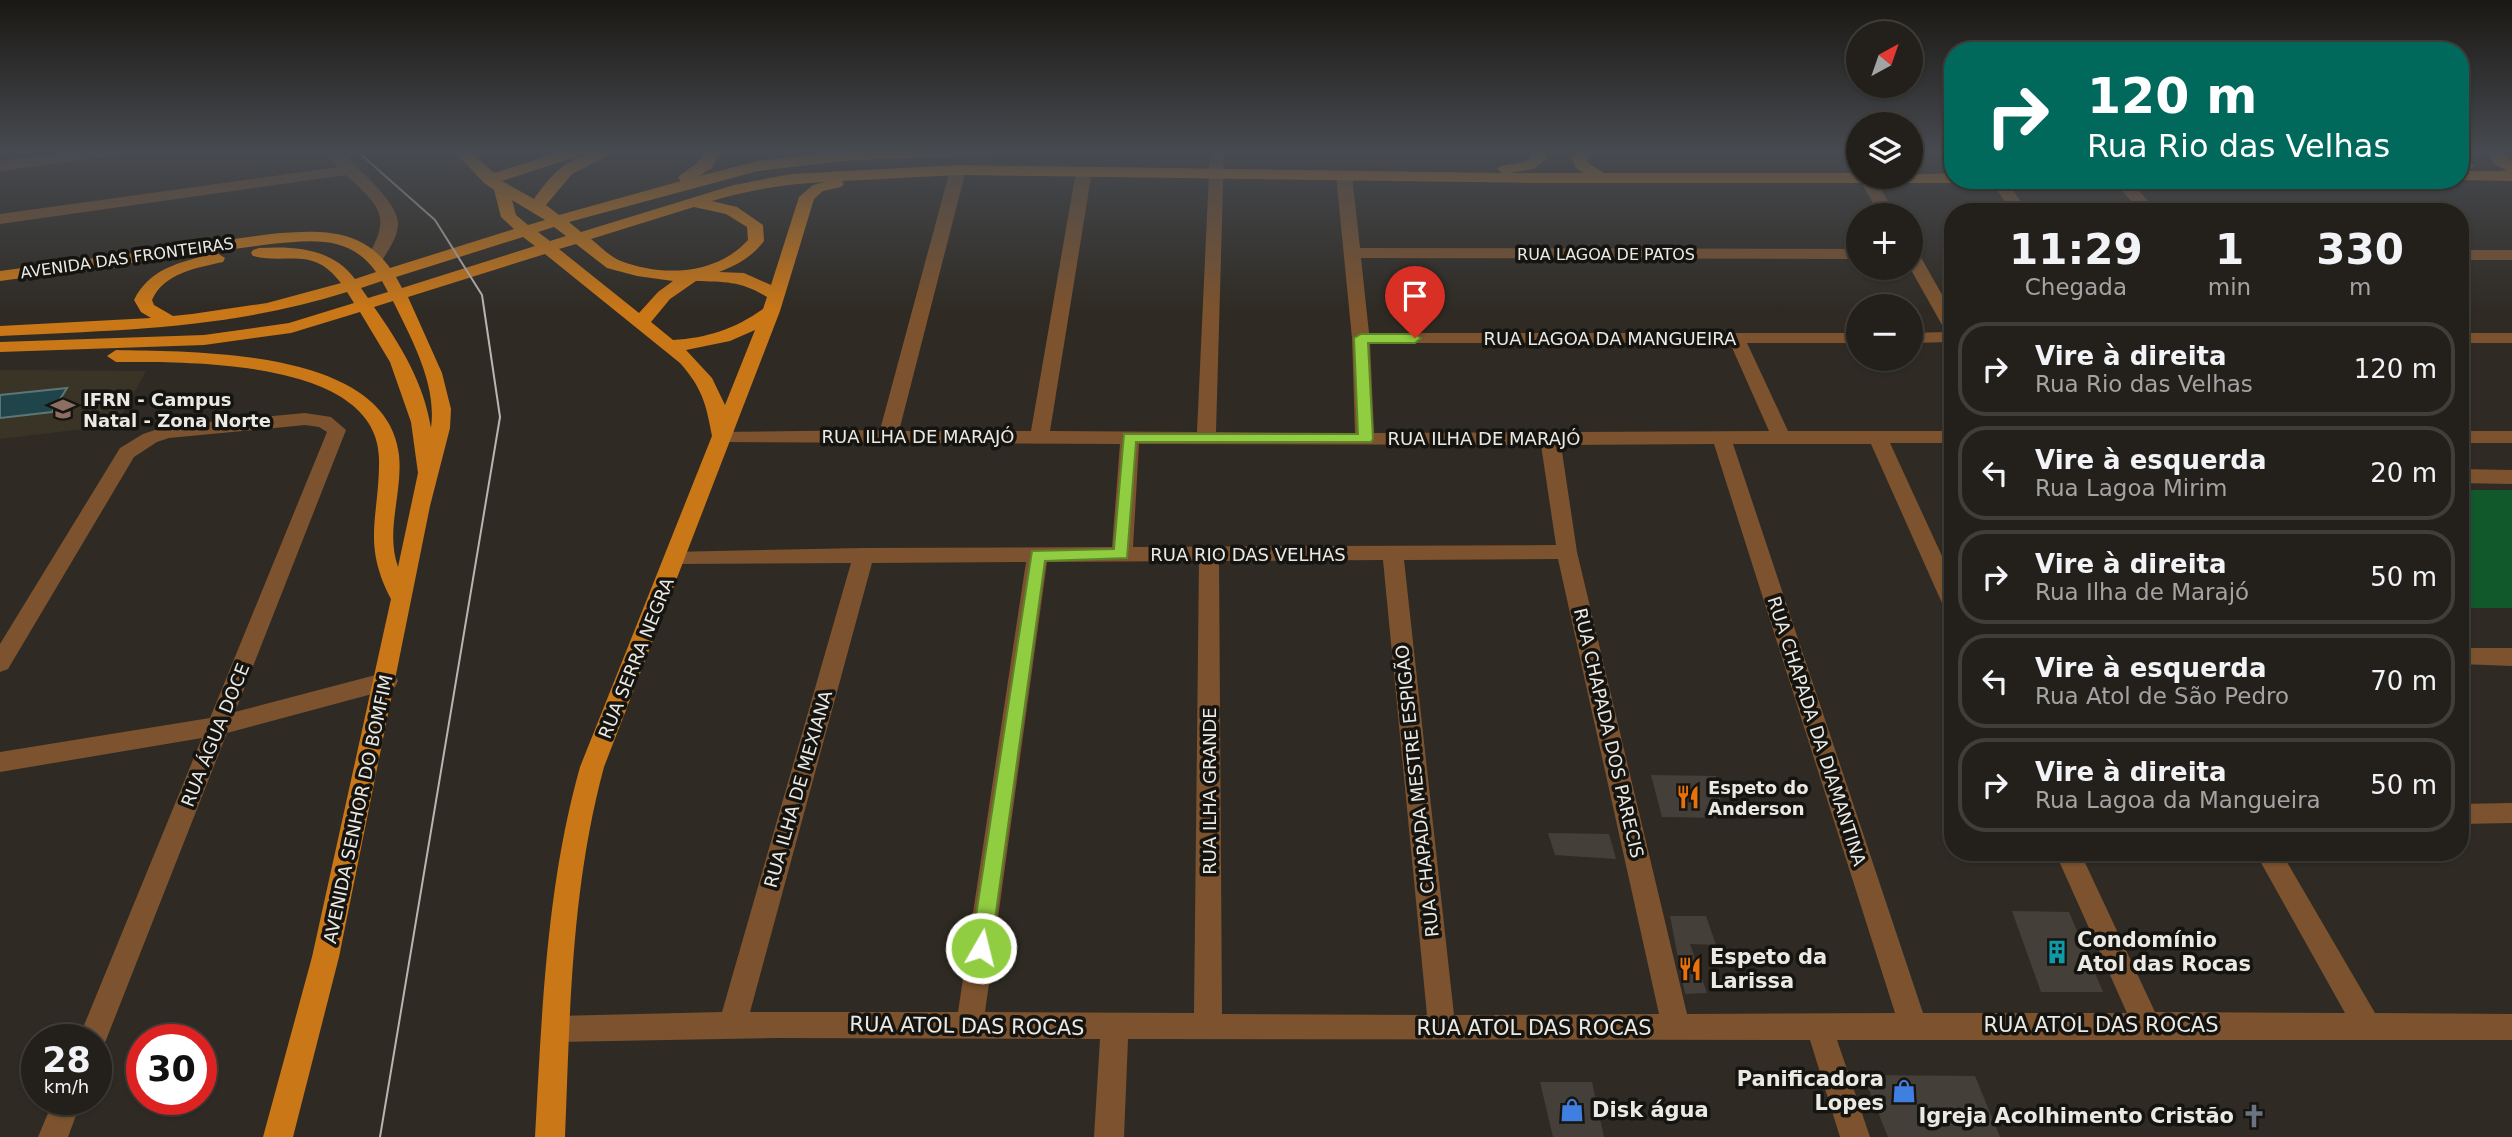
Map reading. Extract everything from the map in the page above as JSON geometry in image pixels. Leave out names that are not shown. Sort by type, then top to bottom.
[{"type":"main road","points":[[504,204],[509,217],[670,345],[706,382],[715,402],[722,436]]},
{"type":"main road","points":[[533,204],[613,264],[637,271],[692,277],[738,277],[756,284],[773,303],[731,335],[703,344],[670,345]]},
{"type":"main road","points":[[0,331],[172,323],[234,316],[306,300],[611,204]]},
{"type":"main road","points":[[0,347],[234,338],[324,320],[683,204]]},
{"type":"main road","points":[[641,323],[659,298],[692,277],[739,256],[752,247],[757,235],[755,225],[742,215],[703,204]]},
{"type":"main road","name":"RUA SERRA NEGRA","points":[[550,1137],[565,886],[579,807],[592,767],[773,303],[805,204]]},
{"type":"main road","name":"AVENIDA DAS FRONTEIRAS","points":[[0,276],[293,237],[340,240],[362,247],[375,258]]},
{"type":"main road","points":[[172,323],[147,308],[143,300],[145,293],[163,276],[192,263],[254,253],[293,252],[320,258],[342,273],[395,351],[420,412],[427,479]]},
{"type":"main road","points":[[375,258],[422,340],[441,394],[440,443],[427,479]]},
{"type":"main road","points":[[32,346],[58,354],[82,356],[183,358],[252,363],[316,378],[349,394],[379,422],[386,436],[388,472],[383,556],[390,578],[402,599]]},
{"type":"main road","name":"AVENIDA SENHOR DO BOMFIM","points":[[278,1137],[313,1013],[387,681],[427,479]]},
{"type":"street","points":[[0,219],[107,204]]},
{"type":"street","points":[[375,258],[389,233],[390,219],[381,204]]},
{"type":"street","points":[[888,437],[949,204]]},
{"type":"street","points":[[1040,437],[1078,204]]},
{"type":"street","points":[[1206,438],[1216,204]]},
{"type":"street","points":[[1347,204],[1361,338],[1366,439]]},
{"type":"street","name":"RUA LAGOA DE PATOS","points":[[1353,253],[1846,254]]},
{"type":"street","points":[[2469,255],[2512,255]]},
{"type":"street","points":[[1923,275],[1944,313]]},
{"type":"street","points":[[1923,338],[1944,337]]},
{"type":"street","name":"RUA LAGOA DA MANGUEIRA","points":[[1361,338],[1846,338]]},
{"type":"street","points":[[1736,338],[1781,437]]},
{"type":"street","points":[[2469,338],[2512,338]]},
{"type":"street","name":"RUA ÁGUA DOCE","points":[[0,663],[127,453],[150,438],[167,432],[305,419],[324,421],[337,430],[98,1024]]},
{"type":"street","name":"RUA ILHA DE MARAJÓ","points":[[722,436],[1366,439],[1944,437]]},
{"type":"street","points":[[1877,436],[1944,583]]},
{"type":"street","name":"RUA CHAPADA DA DIAMANTINA","points":[[1721,437],[1913,1026]]},
{"type":"street","points":[[2469,437],[2512,437]]},
{"type":"street","points":[[1122,554],[1129,438]]},
{"type":"street","name":"RUA CHAPADA DOS PARECIS","points":[[1550,438],[1567,552],[1676,1027]]},
{"type":"street","points":[[2469,477],[2512,477]]},
{"type":"street","name":"RUA RIO DAS VELHAS","points":[[676,557],[1567,552]]},
{"type":"street","name":"RUA CHAPADA MESTRE ESPIGÃO","points":[[1393,554],[1441,1028]]},
{"type":"street","name":"RUA ILHA DE MEXIANA","points":[[733,1023],[864,555]]},
{"type":"street","points":[[970,1027],[1038,555]]},
{"type":"street","name":"RUA ILHA GRANDE","points":[[1208,1027],[1209,555]]},
{"type":"street","points":[[2469,656],[2512,657]]},
{"type":"street","points":[[0,762],[218,726],[387,681]]},
{"type":"street","points":[[2469,814],[2512,813]]},
{"type":"street","points":[[2071,861],[2146,1024]]},
{"type":"street","points":[[2272,861],[2368,1026]]},
{"type":"street","name":"RUA ATOL DAS ROCAS","points":[[556,1029],[733,1023],[970,1027],[1820,1029],[2146,1024],[2512,1027]]},
{"type":"street","points":[[1109,1137],[1115,1027]]},
{"type":"street","points":[[1820,1029],[1855,1137]]},
{"type":"street","points":[[53,1137],[62,1115]]},
{"type":"shaded area","name":"IFRN - Campus Natal - Zona Norte","points":[[0,370],[146,371],[116,425],[0,439]]},
{"type":"green space","points":[[2469,490],[2512,490],[2512,608],[2469,608]]},
{"type":"water","points":[[67,388],[52,412],[0,418],[0,395]]},
{"type":"building","name":"Espeto do Anderson","points":[[1651,775],[1716,776],[1724,818],[1662,817]]},
{"type":"building","points":[[1548,833],[1609,834],[1616,859],[1555,855]]},
{"type":"building","name":"Condomínio Atol das Rocas","points":[[2012,911],[2069,912],[2103,992],[2041,992]]},
{"type":"building","name":"Espeto da Larissa","points":[[1670,916],[1706,916],[1716,945],[1690,944],[1707,993],[1685,994]]},
{"type":"building","points":[[1863,1075],[1975,1076],[2000,1137],[1888,1137]]},
{"type":"building","name":"Disk água","points":[[1540,1082],[1592,1082],[1604,1137],[1553,1137]]},
{"type":"tram line","points":[[380,1137],[500,417],[482,295],[435,220],[417,204]]},
{"type":"place","name":"IFRN - Campus Natal - Zona Norte","points":[[63,409]]},
{"type":"place","name":"Espeto do Anderson","points":[[1688,797]]},
{"type":"place","name":"Condomínio Atol das Rocas","points":[[2057,952]]},
{"type":"place","name":"Espeto da Larissa","points":[[1690,969]]},
{"type":"place","name":"Panificadora Lopes","points":[[1904,1091]]},
{"type":"place","name":"Disk água","points":[[1572,1110]]},
{"type":"place","name":"Igreja Acolhimento Cristão","points":[[2254,1116]]},
{"type":"route","points":[[981,948],[1038,555],[1122,554],[1129,438],[1366,439],[1361,338],[1415,338]]}]
